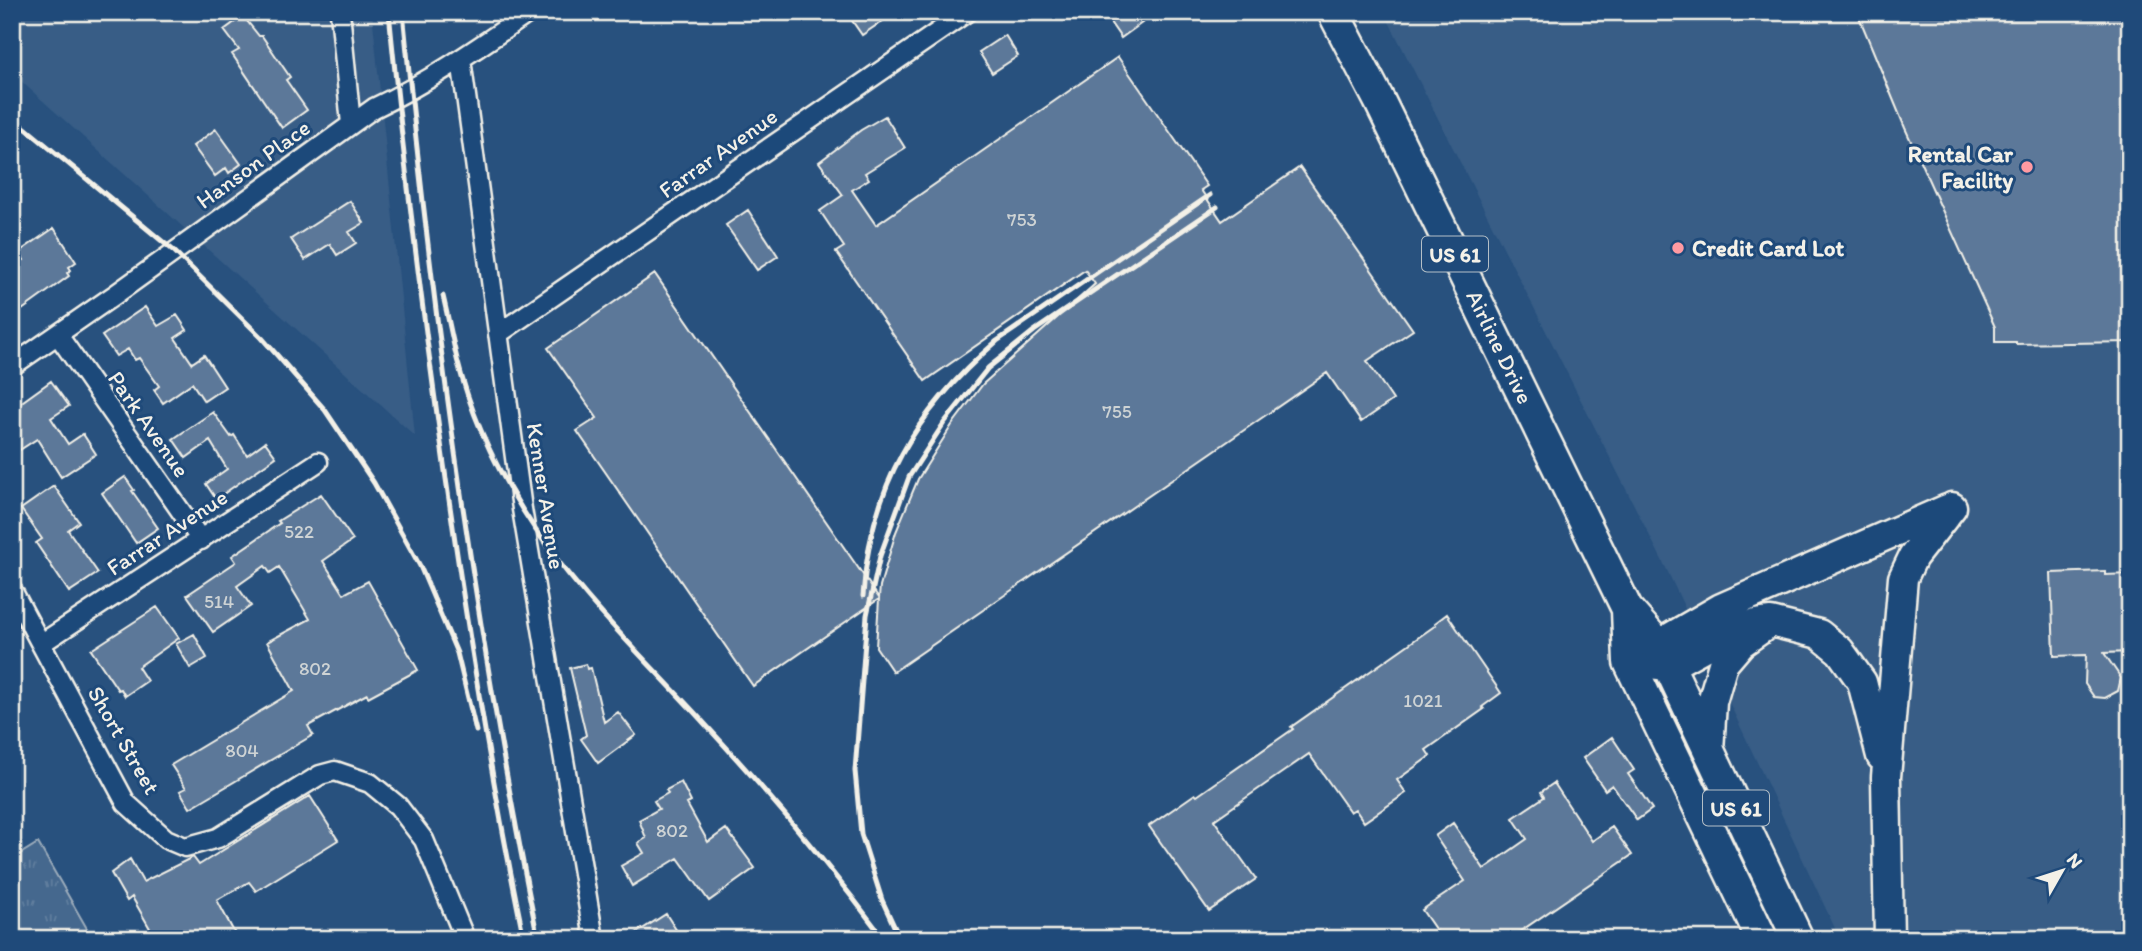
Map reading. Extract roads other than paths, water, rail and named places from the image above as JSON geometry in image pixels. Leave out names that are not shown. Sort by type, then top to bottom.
[{"type":"highway","name":"Airline Drive","points":[[1333,12],[1379,100],[1627,609],[1664,655],[1798,939]]},
{"type":"highway","name":"Airline Drive","points":[[1627,609],[1629,662],[1762,939]]},
{"type":"main road","points":[[1664,655],[1721,608],[1952,507],[1913,557],[1902,578],[1886,777],[1889,939]]},
{"type":"main road","points":[[1629,662],[1664,655],[1738,628],[1771,622],[1819,634],[1840,651],[1862,682],[1886,777]]},
{"type":"main road","points":[[1709,751],[1712,702],[1723,664],[1741,643],[1771,622]]},
{"type":"street","points":[[340,12],[351,124]]},
{"type":"street","name":"Hanson Place","points":[[12,366],[374,108],[461,59],[530,12]]},
{"type":"street","name":"Farrar Avenue","points":[[498,334],[967,12]]},
{"type":"street","name":"Kenner Avenue","points":[[461,59],[522,509],[594,939]]},
{"type":"street","name":"Park Avenue","points":[[58,335],[201,540]]},
{"type":"street","name":"Farrar Avenue","points":[[42,643],[318,462]]},
{"type":"street","name":"Short Street","points":[[12,590],[126,803],[166,839],[186,847],[218,838],[320,775],[335,771],[370,783],[398,806],[424,840],[465,939]]},
{"type":"railway","points":[[389,12],[426,336],[468,630],[524,939]]},
{"type":"railway","points":[[403,12],[428,245],[458,477],[495,709],[538,939]]},
{"type":"railway","points":[[12,117],[174,251],[262,338],[325,410],[374,483],[420,566],[457,653],[476,731]]},
{"type":"railway","points":[[863,596],[867,556],[875,520],[887,486],[920,424],[942,395],[997,341],[1210,195]]},
{"type":"railway","points":[[900,939],[882,900],[861,834],[855,771],[867,615],[880,556],[909,477],[944,423],[988,368],[1034,331],[1217,207]]},
{"type":"railway","points":[[443,296],[462,379],[484,437],[502,474],[542,539],[608,621],[774,802],[884,939]]},
{"type":"place","name":"Rental Car Facility","points":[[2027,167]]},
{"type":"place","name":"Credit Card Lot","points":[[1678,248]]}]
